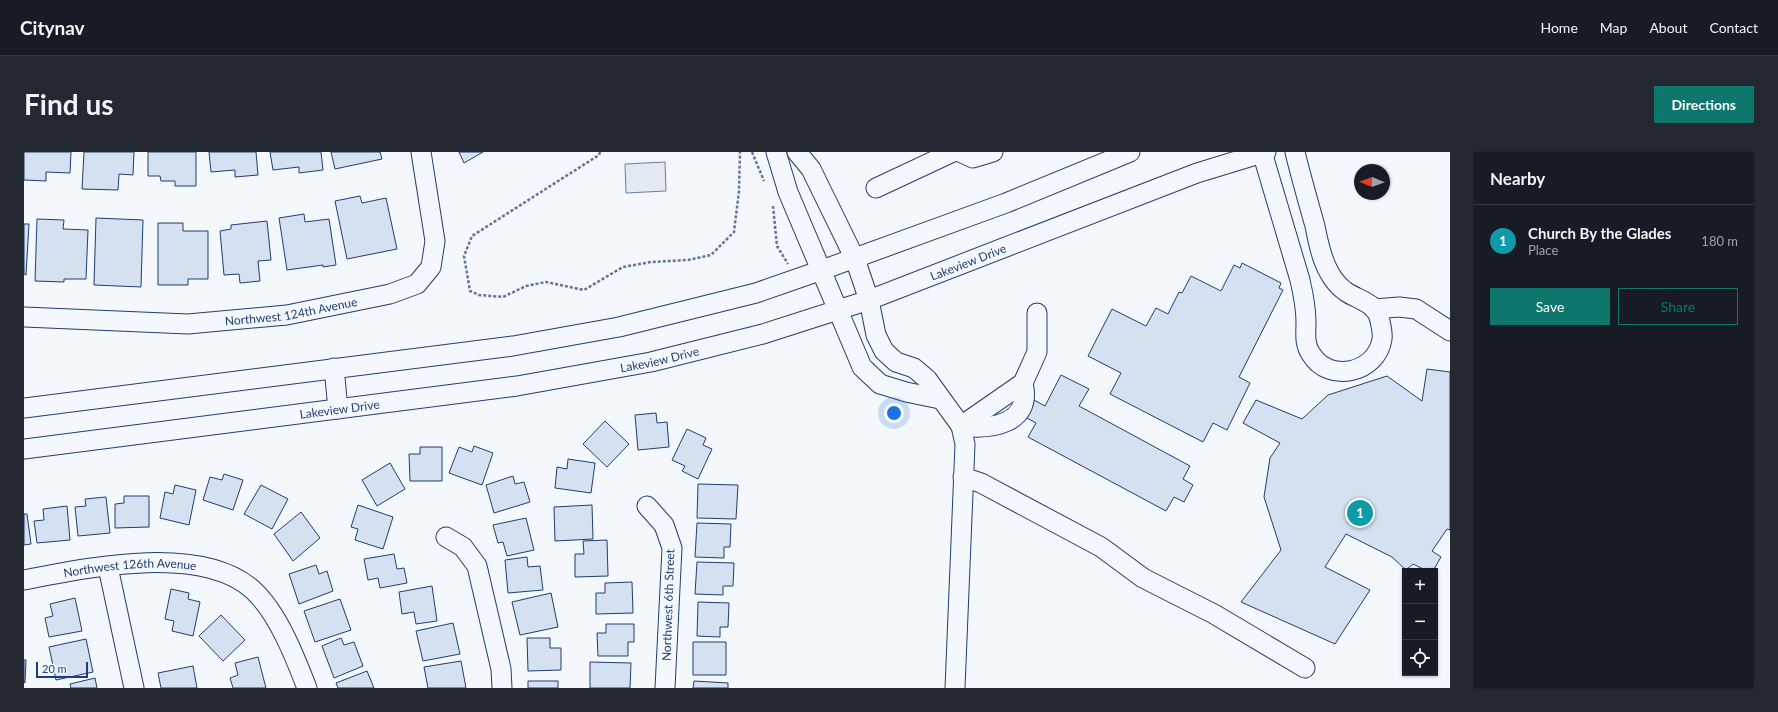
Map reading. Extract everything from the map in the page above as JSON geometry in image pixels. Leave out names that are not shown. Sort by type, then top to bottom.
[{"type":"street","name":"Northwest 124th Avenue","points":[[24,317],[188,324],[287,315],[390,294],[416,284],[431,267],[435,241],[421,152]]},
{"type":"street","points":[[776,152],[788,192],[862,367],[880,384],[906,392],[940,399]]},
{"type":"street","points":[[797,152],[811,169],[817,180],[855,259],[869,300],[876,335],[884,351],[896,362],[914,368],[927,379],[960,426],[964,444],[955,688]]},
{"type":"street","points":[[876,188],[953,152]]},
{"type":"street","points":[[960,152],[973,158],[993,152]]},
{"type":"street","points":[[24,408],[513,346],[619,327],[756,293],[855,259],[1006,203],[1130,152]]},
{"type":"street","points":[[1263,152],[1301,286],[1306,322],[1305,338],[1310,354],[1322,366],[1339,372],[1358,370],[1376,355],[1382,339],[1380,319],[1374,309],[1366,301],[1344,290],[1329,273],[1321,251],[1295,152]]},
{"type":"street","name":"Lakeview Drive","points":[[24,449],[517,386],[651,362],[762,334],[838,311],[1197,173],[1263,152]]},
{"type":"street","points":[[788,192],[817,180]]},
{"type":"street","points":[[1374,309],[1399,307],[1416,309],[1450,331]]},
{"type":"street","points":[[960,426],[990,427],[1005,424],[1018,414],[1026,394],[1023,383],[1037,352],[1037,313]]},
{"type":"street","points":[[334,368],[338,409]]},
{"type":"street","points":[[963,477],[981,483],[1101,547],[1143,578],[1214,614],[1305,668]]},
{"type":"street","name":"Northwest 6th Street","points":[[647,506],[664,525],[672,548],[665,688]]},
{"type":"street","points":[[446,537],[462,547],[477,566],[501,668],[502,688]]},
{"type":"street","name":"Northwest 126th Avenue","points":[[24,580],[65,572],[151,562],[184,563],[212,569],[234,578],[253,590],[275,619],[295,657],[307,688]]},
{"type":"street","points":[[108,567],[134,688]]},
{"type":"path","points":[[600,152],[472,236],[464,256],[470,290],[479,295],[503,297],[526,286],[546,282],[584,290],[623,267],[651,262],[688,260],[711,255],[734,232],[739,191],[740,152]]},
{"type":"path","points":[[752,152],[766,185]]},
{"type":"path","points":[[773,204],[777,246],[788,264]]},
{"type":"shaded area","points":[[665,162],[666,191],[626,193],[625,164]]},
{"type":"building","points":[[24,152],[71,152],[70,173],[46,172],[46,181],[24,180]]},
{"type":"building","points":[[84,152],[134,152],[133,175],[119,174],[118,190],[82,189]]},
{"type":"building","points":[[148,152],[196,152],[196,186],[175,186],[175,181],[161,181],[160,176],[148,176]]},
{"type":"building","points":[[209,152],[256,152],[258,175],[235,177],[235,170],[211,172]]},
{"type":"building","points":[[270,152],[321,152],[323,170],[299,173],[299,167],[273,170]]},
{"type":"building","points":[[331,152],[380,152],[382,159],[335,169]]},
{"type":"building","points":[[459,152],[483,152],[464,163]]},
{"type":"building","points":[[360,196],[362,203],[386,198],[397,249],[347,259],[335,201]]},
{"type":"building","points":[[304,214],[305,222],[329,219],[336,265],[323,267],[323,265],[287,270],[279,218]]},
{"type":"building","points":[[96,218],[143,220],[141,287],[94,285]]},
{"type":"building","points":[[37,219],[64,220],[63,229],[88,230],[86,279],[64,279],[64,282],[35,281]]},
{"type":"building","points":[[267,221],[271,260],[258,261],[260,281],[240,283],[239,274],[224,275],[220,231],[231,229],[231,225]]},
{"type":"building","points":[[158,223],[183,223],[183,231],[208,231],[208,279],[188,279],[188,285],[158,285]]},
{"type":"building","points":[[24,224],[29,224],[26,275],[24,274]]},
{"type":"building","points":[[1242,263],[1281,283],[1279,288],[1283,290],[1239,377],[1250,383],[1227,430],[1213,423],[1203,442],[1110,394],[1121,373],[1088,356],[1112,309],[1146,326],[1156,308],[1168,314],[1179,292],[1182,293],[1191,276],[1221,291],[1234,265],[1240,268]]},
{"type":"building","points":[[1427,369],[1450,372],[1450,530],[1447,529],[1432,551],[1441,557],[1435,568],[1421,568],[1413,564],[1408,568],[1404,568],[1392,557],[1346,534],[1325,567],[1370,590],[1335,644],[1241,602],[1281,550],[1264,497],[1270,458],[1280,443],[1243,423],[1256,400],[1302,419],[1328,395],[1387,376],[1422,401]]},
{"type":"building","points":[[1061,375],[1089,389],[1079,406],[1190,466],[1183,479],[1193,485],[1184,502],[1174,497],[1166,511],[1028,437],[1036,423],[1025,417],[1034,400],[1045,406]]},
{"type":"building","points":[[656,413],[657,423],[667,422],[669,447],[638,450],[635,415]]},
{"type":"building","points":[[605,421],[629,444],[607,467],[583,444]]},
{"type":"building","points":[[687,429],[706,438],[703,445],[712,449],[698,479],[682,471],[685,466],[672,460]]},
{"type":"building","points":[[474,446],[493,453],[482,485],[449,473],[459,447],[472,452]]},
{"type":"building","points":[[420,447],[442,447],[442,481],[410,481],[409,454],[420,454]]},
{"type":"building","points":[[568,459],[595,463],[591,493],[555,488],[557,467],[567,469]]},
{"type":"building","points":[[390,463],[405,489],[377,506],[362,480]]},
{"type":"building","points":[[224,474],[243,480],[233,510],[203,500],[210,477],[222,480]]},
{"type":"building","points":[[513,476],[515,484],[524,482],[530,502],[494,513],[486,485]]},
{"type":"building","points":[[698,484],[738,485],[736,519],[697,518]]},
{"type":"building","points":[[175,485],[196,490],[189,525],[160,518],[165,492],[173,494]]},
{"type":"building","points":[[261,485],[288,499],[272,529],[244,514]]},
{"type":"building","points":[[124,496],[149,496],[149,527],[115,528],[115,504],[124,503]]},
{"type":"building","points":[[106,497],[110,533],[78,536],[75,507],[86,506],[85,499]]},
{"type":"building","points":[[358,505],[393,517],[383,549],[355,540],[358,529],[351,527]]},
{"type":"building","points":[[592,505],[593,539],[555,541],[554,507]]},
{"type":"building","points":[[67,506],[70,540],[37,543],[34,521],[44,520],[43,509]]},
{"type":"building","points":[[301,512],[320,538],[293,561],[274,534]]},
{"type":"building","points":[[24,514],[27,514],[31,544],[24,545]]},
{"type":"building","points":[[526,518],[534,550],[507,556],[503,542],[498,543],[493,525]]},
{"type":"building","points":[[697,523],[731,524],[730,547],[724,547],[724,558],[695,557]]},
{"type":"building","points":[[607,540],[608,576],[575,577],[575,554],[584,554],[583,541]]},
{"type":"building","points":[[394,554],[397,569],[404,568],[407,583],[380,588],[378,578],[368,580],[364,559]]},
{"type":"building","points":[[527,557],[528,567],[540,566],[543,590],[508,593],[505,560]]},
{"type":"building","points":[[697,562],[734,563],[733,586],[723,586],[723,595],[695,594]]},
{"type":"building","points":[[316,565],[319,574],[327,571],[333,591],[299,604],[289,574]]},
{"type":"building","points":[[632,582],[633,613],[596,614],[596,593],[605,593],[605,583]]},
{"type":"building","points":[[432,586],[437,621],[416,624],[414,612],[402,614],[399,592]]},
{"type":"building","points":[[171,589],[189,593],[188,599],[200,602],[193,636],[172,631],[174,621],[165,619]]},
{"type":"building","points":[[551,593],[558,627],[520,635],[512,602]]},
{"type":"building","points":[[75,598],[82,631],[49,637],[45,618],[53,616],[50,604]]},
{"type":"building","points":[[340,599],[351,630],[315,642],[304,611]]},
{"type":"building","points":[[698,602],[729,603],[728,627],[720,627],[720,637],[697,636]]},
{"type":"building","points":[[221,615],[245,640],[223,661],[199,636]]},
{"type":"building","points":[[453,623],[460,654],[423,661],[416,631]]},
{"type":"building","points":[[606,624],[634,624],[634,642],[628,642],[628,656],[598,656],[597,633],[606,633]]},
{"type":"building","points":[[341,638],[344,645],[354,642],[363,666],[334,678],[322,646]]},
{"type":"building","points":[[527,638],[550,638],[550,648],[561,648],[561,670],[528,671]]},
{"type":"building","points":[[86,639],[93,672],[56,680],[49,647]]},
{"type":"building","points":[[693,642],[726,642],[726,675],[693,675]]},
{"type":"building","points":[[258,657],[266,688],[233,688],[230,678],[238,675],[235,663]]},
{"type":"building","points":[[24,660],[26,660],[25,683],[24,682]]},
{"type":"building","points":[[461,661],[466,688],[428,688],[424,667]]},
{"type":"building","points":[[590,662],[631,663],[630,688],[590,688]]},
{"type":"building","points":[[193,666],[197,688],[161,688],[158,673]]},
{"type":"building","points":[[367,671],[374,688],[338,688],[336,683]]},
{"type":"building","points":[[95,678],[97,688],[71,688],[70,684]]},
{"type":"building","points":[[528,681],[558,681],[558,688],[528,688]]},
{"type":"building","points":[[694,681],[728,683],[728,688],[693,688]]},
{"type":"place","name":"Church By the Glades","points":[[1360,513]]}]
